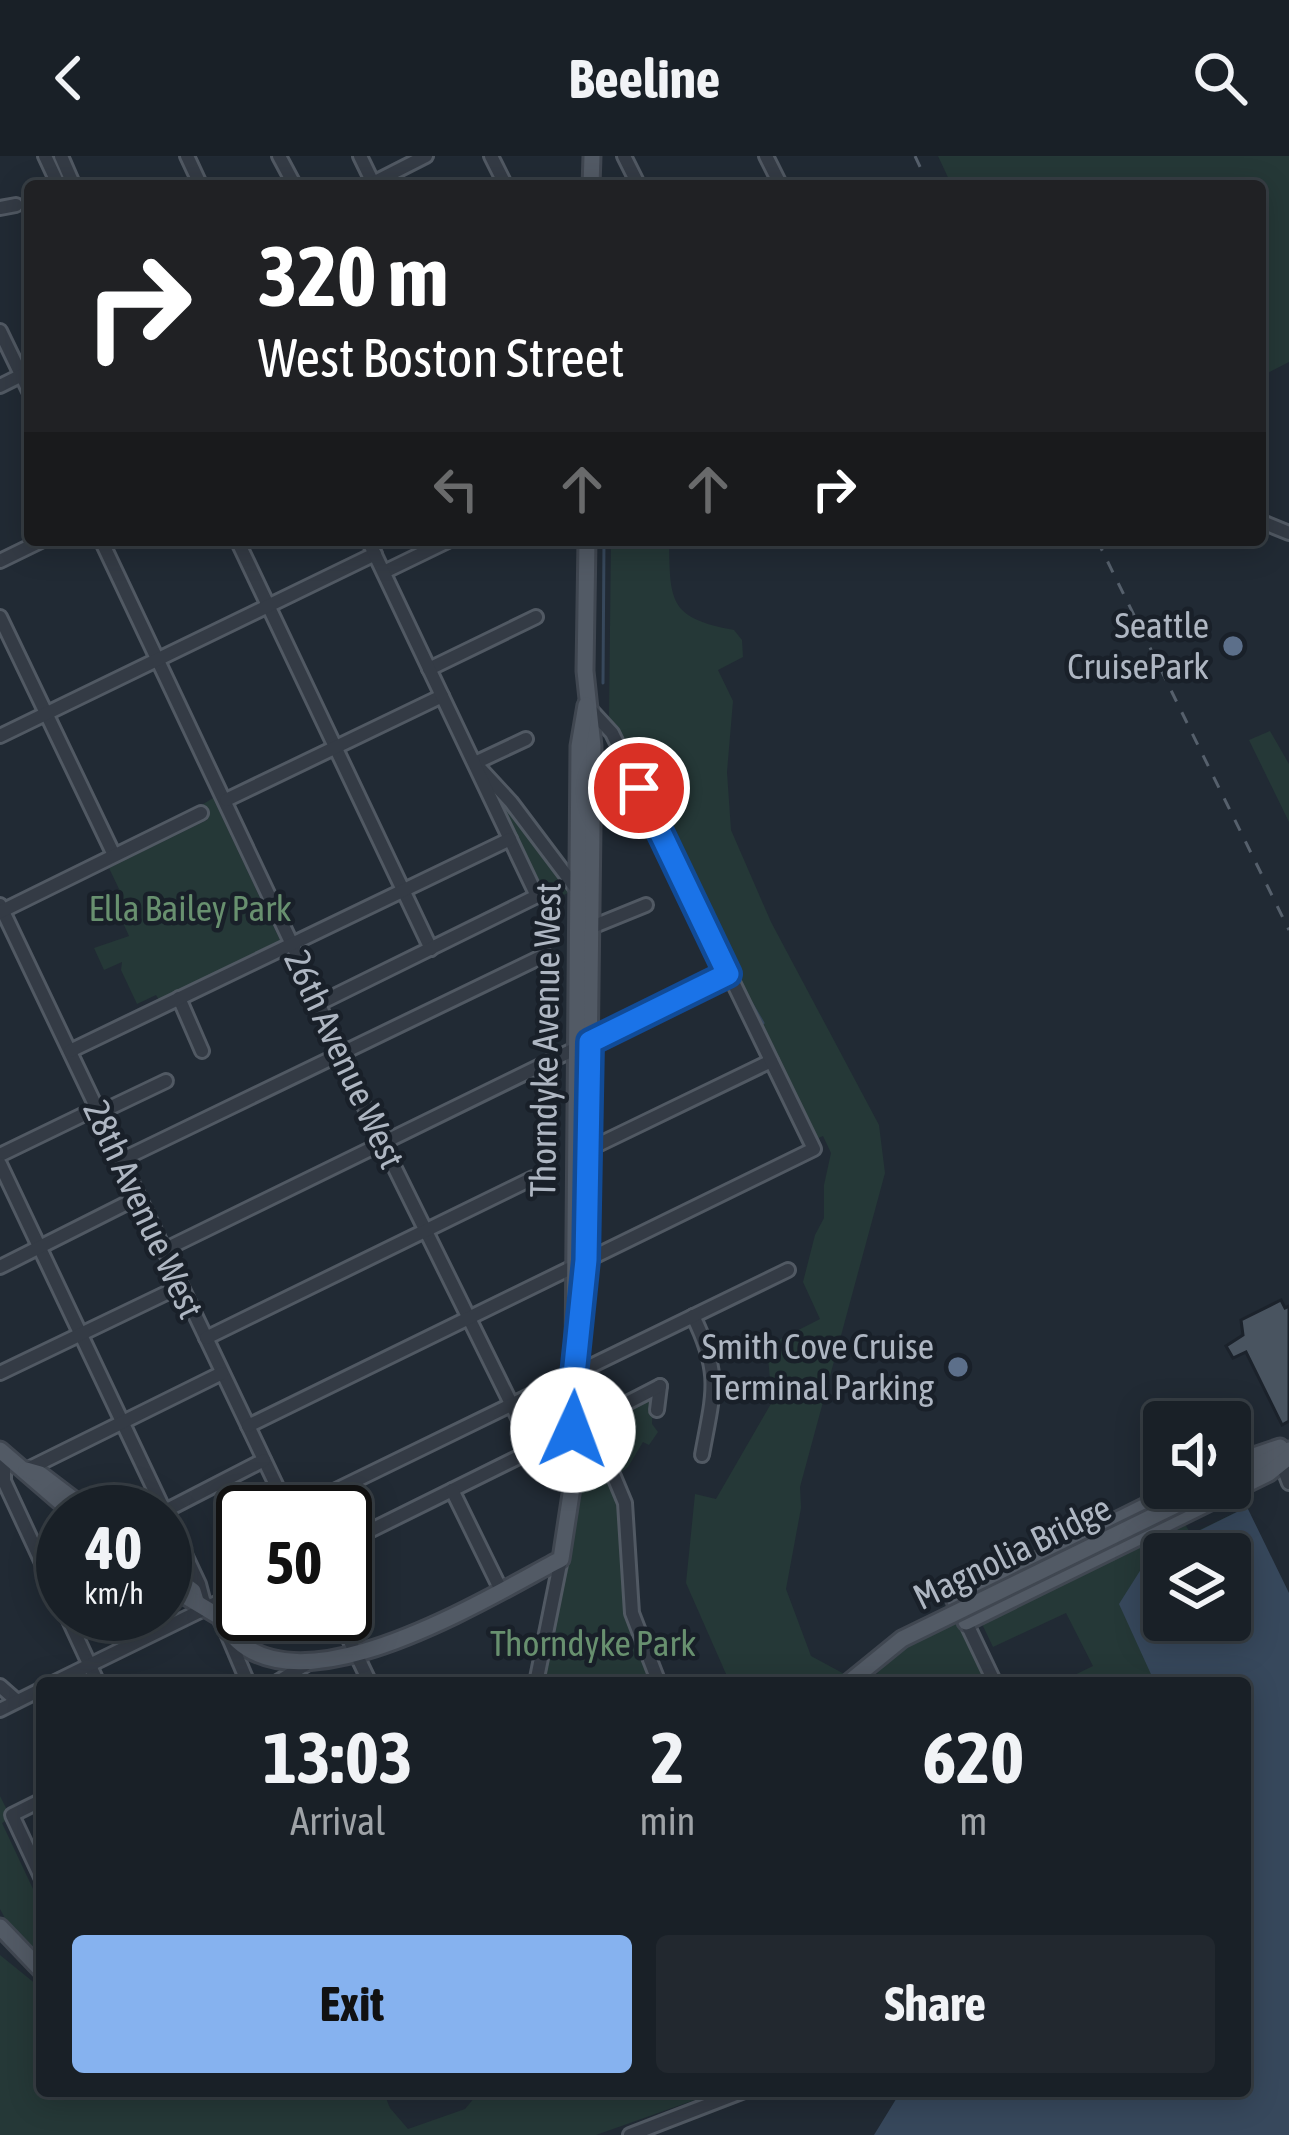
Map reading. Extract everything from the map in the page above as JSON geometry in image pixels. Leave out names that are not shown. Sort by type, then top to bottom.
[{"type":"main road","name":"Thorndyke Avenue West","points":[[561,1559],[573,1480],[584,893],[593,746],[586,705],[587,546]]},
{"type":"main road","points":[[2,1451],[37,1485]]},
{"type":"main road","points":[[1251,1460],[1289,1454]]},
{"type":"main road","points":[[1251,1469],[1289,1454]]},
{"type":"main road","points":[[966,1622],[1269,1473],[1289,1454]]},
{"type":"main road","points":[[26,1470],[54,1485]]},
{"type":"main road","points":[[955,1601],[1143,1507]]},
{"type":"main road","name":"Magnolia Bridge","points":[[856,1677],[902,1640],[1167,1509]]},
{"type":"main road","points":[[261,1641],[314,1659],[392,1645],[561,1559]]},
{"type":"main road","points":[[192,1590],[201,1605]]},
{"type":"main road","points":[[192,1602],[216,1616]]},
{"type":"main road","points":[[0,1927],[36,1965]]},
{"type":"street","points":[[380,180],[426,156]]},
{"type":"street","points":[[0,208],[16,205]]},
{"type":"street","points":[[0,331],[24,370]]},
{"type":"street","points":[[0,561],[31,546]]},
{"type":"street","name":"26th Avenue West","points":[[104,546],[226,800],[339,1055],[531,1445],[526,1453],[452,1490]]},
{"type":"street","points":[[240,546],[431,949]]},
{"type":"street","points":[[384,572],[438,546]]},
{"type":"street","points":[[0,736],[268,605],[372,547],[537,896],[316,1006]]},
{"type":"street","points":[[429,669],[536,616]]},
{"type":"street","points":[[0,617],[113,855]]},
{"type":"street","points":[[226,800],[442,695]]},
{"type":"street","points":[[248,1426],[814,1149],[612,733],[586,705]]},
{"type":"street","points":[[475,763],[526,739]]},
{"type":"street","points":[[475,763],[584,893]]},
{"type":"street","points":[[1,909],[200,813]]},
{"type":"street","points":[[70,1052],[510,839]]},
{"type":"street","points":[[584,930],[646,904]]},
{"type":"street","name":"28th Avenue West","points":[[1,909],[276,1485]]},
{"type":"street","points":[[121,1160],[545,955]]},
{"type":"street","points":[[164,1250],[728,974]]},
{"type":"street","points":[[179,998],[202,1051]]},
{"type":"street","points":[[580,1153],[771,1061]]},
{"type":"street","points":[[0,1155],[166,1081]]},
{"type":"street","points":[[0,1164],[152,1485]]},
{"type":"street","points":[[206,1338],[533,1178]]},
{"type":"street","points":[[0,1267],[139,1197]]},
{"type":"street","points":[[346,1485],[788,1270]]},
{"type":"street","points":[[0,1373],[181,1286]]},
{"type":"street","points":[[693,1316],[713,1358],[714,1389],[702,1455]]},
{"type":"street","points":[[26,1470],[223,1373]]},
{"type":"street","points":[[574,1375],[625,1503],[632,1613],[657,1677]]},
{"type":"street","points":[[590,1422],[660,1386],[657,1410]]},
{"type":"street","points":[[2,1451],[4,1481],[36,1550]]},
{"type":"street","points":[[1289,1454],[1284,1478],[1289,1484]]},
{"type":"street","points":[[192,1497],[264,1460]]},
{"type":"street","points":[[372,1530],[452,1490],[501,1590]]},
{"type":"street","name":"Thorndyke Avenue West","points":[[537,1677],[561,1559]]},
{"type":"street","points":[[192,1569],[201,1605]]},
{"type":"street","points":[[65,1677],[216,1600]]},
{"type":"street","points":[[955,1601],[992,1677]]},
{"type":"street","points":[[78,1641],[95,1677]]},
{"type":"street","points":[[230,1641],[245,1677]]},
{"type":"street","points":[[350,1641],[367,1677]]},
{"type":"street","points":[[286,1677],[314,1659]]},
{"type":"street","points":[[0,1686],[17,1701]]},
{"type":"street","points":[[0,1710],[36,1692]]},
{"type":"street","points":[[36,1803],[12,1815],[36,1866]]},
{"type":"street","points":[[630,2135],[728,2097]]},
{"type":"green space","points":[[938,156],[1289,156],[1289,362],[1266,374],[1266,180],[949,180]]},
{"type":"green space","points":[[611,546],[669,546],[670,579],[678,604],[697,620],[734,630],[742,640],[743,657],[718,670],[733,701],[727,772],[731,830],[771,922],[879,1125],[885,1173],[800,1487],[801,1508],[786,1589],[811,1656],[850,1677],[727,1677],[686,1583],[695,1494],[716,1499],[772,1402],[767,1346],[820,1319],[803,1282],[824,1218],[831,1153],[823,1136],[814,1140],[609,717]]},
{"type":"green space","points":[[1270,731],[1289,764],[1289,822],[1249,740]]},
{"type":"green space","name":"Ella Bailey Park","points":[[213,798],[280,940],[159,1000],[156,995],[137,1004],[121,970],[122,962],[104,970],[94,948],[129,936],[110,894],[119,889],[109,868],[207,820],[200,806]]},
{"type":"green space","points":[[504,801],[567,884],[568,893],[546,903],[500,803]]},
{"type":"green space","name":"Thorndyke Park","points":[[653,1393],[652,1424],[658,1432],[649,1445],[643,1442],[628,1467],[610,1481],[621,1516],[627,1618],[649,1677],[546,1677],[583,1482],[580,1411],[586,1426]]},
{"type":"green space","points":[[1243,1509],[1238,1533],[1193,1533]]},
{"type":"green space","points":[[1183,1521],[1190,1533],[1159,1533]]},
{"type":"green space","points":[[1143,1541],[1143,1641],[1191,1641],[1237,1677],[1070,1677],[1093,1666],[1066,1613],[993,1647],[982,1624]]},
{"type":"green space","points":[[964,1618],[992,1677],[875,1677],[890,1657]]},
{"type":"green space","points":[[0,1796],[11,1818],[2,1823],[36,1895],[36,1951],[8,1924],[0,1909]]},
{"type":"green space","points":[[0,1955],[36,1984],[36,2097],[385,2097],[408,2129],[465,2109],[475,2097],[703,2097],[596,2135],[0,2135]]},
{"type":"water","points":[[1248,1509],[1289,1593],[1289,2135],[874,2135],[897,2097],[1251,2097],[1251,1677],[1152,1677],[1119,1604],[1143,1566],[1143,1641],[1251,1641],[1251,1533],[1194,1533]]},
{"type":"building","points":[[1281,1300],[1285,1308],[1289,1306],[1289,1421],[1282,1425],[1246,1352],[1233,1358],[1226,1346],[1243,1335],[1241,1320]]},
{"type":"waterway","points":[[603,683],[604,546]]},
{"type":"waterway","points":[[747,996],[763,1023]]},
{"type":"railway","points":[[915,156],[926,180]]},
{"type":"railway","points":[[1100,546],[1289,930]]},
{"type":"place","name":"Seattle CruisePark","points":[[1233,646]]},
{"type":"place","name":"Smith Cove Cruise Terminal Parking","points":[[958,1367]]},
{"type":"route","points":[[573,1430],[586,1260],[590,1042],[728,974],[639,788]]}]
